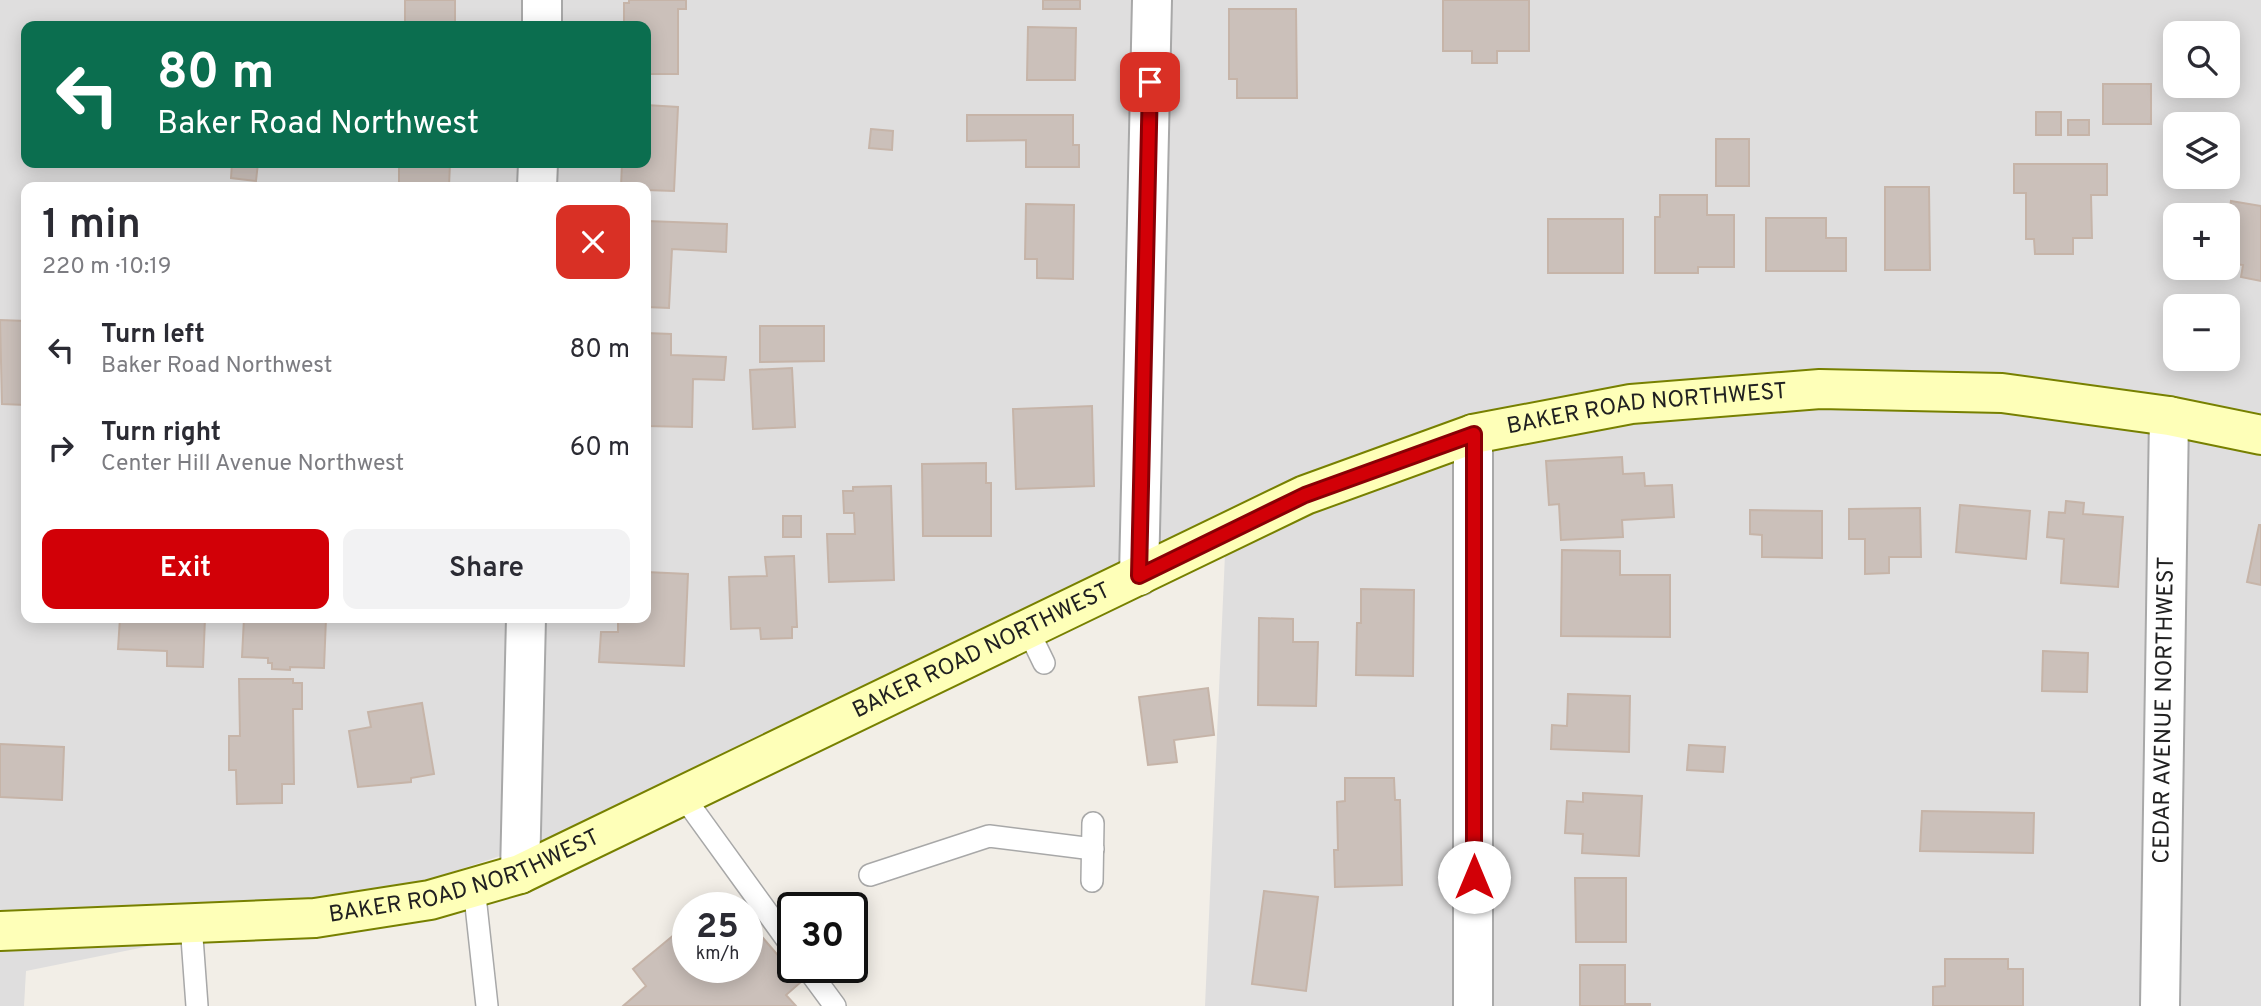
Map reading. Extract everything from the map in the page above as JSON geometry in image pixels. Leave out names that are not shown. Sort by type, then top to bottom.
[{"type":"street","points":[[542,0],[542,21]]},
{"type":"street","points":[[1139,576],[1152,0]]},
{"type":"street","name":"BAKER ROAD NORTHWEST","points":[[0,931],[315,918],[430,900],[520,874],[683,796],[1036,647],[1139,576],[1305,495],[1474,434],[1632,404],[1820,389],[2003,393],[2169,416],[2261,435]]},
{"type":"street","name":"CEDAR AVENUE NORTHWEST","points":[[2160,1006],[2169,416]]},
{"type":"street","points":[[1473,1006],[1474,434]]},
{"type":"street","points":[[520,874],[526,623]]},
{"type":"lane","points":[[683,796],[777,926]]},
{"type":"lane","points":[[1092,881],[1093,824]]},
{"type":"lane","points":[[870,875],[989,836],[1093,849]]},
{"type":"lane","points":[[474,887],[487,1006]]},
{"type":"lane","points":[[191,923],[198,1006]]},
{"type":"lane","points":[[818,983],[835,1006]]},
{"type":"shaded area","points":[[0,0],[2261,0],[2261,1006],[1205,1006],[1225,554],[551,839],[353,905],[26,971],[24,1006],[0,1006]]},
{"type":"building","points":[[405,0],[455,0],[455,21],[405,21]]},
{"type":"building","points":[[629,0],[686,0],[686,9],[678,9],[678,74],[651,74],[651,21],[624,21],[624,3],[629,3]]},
{"type":"building","points":[[1043,0],[1080,0],[1080,9],[1043,9]]},
{"type":"building","points":[[1443,0],[1529,0],[1529,51],[1497,51],[1497,63],[1472,63],[1472,51],[1443,51]]},
{"type":"building","points":[[1229,9],[1296,9],[1297,98],[1237,98],[1237,79],[1229,79]]},
{"type":"building","points":[[1028,27],[1076,28],[1075,80],[1027,80]]},
{"type":"building","points":[[2103,84],[2151,84],[2151,124],[2103,124]]},
{"type":"building","points":[[651,105],[678,107],[674,191],[651,190],[651,182],[621,182],[622,168],[651,168]]},
{"type":"building","points":[[2036,112],[2061,112],[2061,135],[2036,135]]},
{"type":"building","points":[[967,115],[1073,115],[1073,145],[1079,145],[1079,167],[1026,167],[1026,140],[967,141]]},
{"type":"building","points":[[2068,120],[2089,120],[2089,135],[2068,135]]},
{"type":"building","points":[[871,129],[893,131],[892,150],[869,148]]},
{"type":"building","points":[[1716,139],[1749,139],[1749,186],[1716,186]]},
{"type":"building","points":[[2014,164],[2107,164],[2107,195],[2091,195],[2092,238],[2073,238],[2073,254],[2035,254],[2034,239],[2026,239],[2026,193],[2014,193]]},
{"type":"building","points":[[232,168],[257,168],[256,181],[231,178]]},
{"type":"building","points":[[399,168],[450,168],[449,182],[399,182]]},
{"type":"building","points":[[1885,187],[1929,187],[1930,270],[1885,270]]},
{"type":"building","points":[[1660,195],[1707,195],[1707,215],[1734,215],[1734,267],[1698,267],[1698,273],[1655,273],[1655,217],[1660,217]]},
{"type":"building","points":[[2231,201],[2261,206],[2261,281],[2241,277],[2243,265],[2240,265],[2240,203]]},
{"type":"building","points":[[1026,204],[1074,205],[1073,279],[1037,278],[1037,259],[1025,259]]},
{"type":"building","points":[[1766,218],[1826,218],[1826,238],[1846,238],[1846,271],[1766,271]]},
{"type":"building","points":[[1548,219],[1623,219],[1623,273],[1548,273]]},
{"type":"building","points":[[651,221],[727,224],[726,252],[672,249],[669,308],[651,307]]},
{"type":"building","points":[[0,320],[21,321],[21,405],[2,404]]},
{"type":"building","points":[[760,326],[824,326],[824,361],[760,362]]},
{"type":"building","points":[[651,333],[671,334],[671,355],[726,357],[724,380],[693,379],[692,427],[651,426]]},
{"type":"building","points":[[792,368],[795,427],[753,429],[750,370]]},
{"type":"building","points":[[1092,406],[1094,486],[1016,489],[1013,409]]},
{"type":"building","points":[[1622,457],[1623,474],[1644,473],[1645,486],[1672,485],[1674,517],[1622,520],[1623,537],[1561,540],[1559,504],[1549,505],[1546,461]]},
{"type":"building","points":[[986,463],[986,483],[991,483],[991,536],[923,536],[922,464]]},
{"type":"building","points":[[891,486],[894,580],[829,582],[827,534],[855,534],[854,513],[844,513],[843,491],[853,491],[853,487]]},
{"type":"building","points":[[2066,501],[2084,503],[2083,514],[2123,517],[2118,587],[2061,583],[2064,539],[2047,537],[2049,512],[2065,513]]},
{"type":"building","points":[[1960,505],[2030,511],[2026,559],[1956,552]]},
{"type":"building","points":[[1920,508],[1921,557],[1889,557],[1889,573],[1865,574],[1865,539],[1849,539],[1849,509]]},
{"type":"building","points":[[1750,510],[1822,511],[1822,558],[1762,557],[1762,535],[1750,534]]},
{"type":"building","points":[[783,516],[801,516],[801,537],[783,537]]},
{"type":"building","points":[[2261,525],[2261,585],[2247,582]]},
{"type":"building","points":[[1562,550],[1620,551],[1620,575],[1670,575],[1670,637],[1561,636]]},
{"type":"building","points":[[794,556],[797,627],[792,627],[792,638],[761,639],[760,628],[731,629],[729,577],[767,576],[765,557]]},
{"type":"building","points":[[651,572],[688,574],[684,666],[599,662],[601,632],[618,632],[618,623],[651,623]]},
{"type":"building","points":[[1361,589],[1414,590],[1413,676],[1356,675]]},
{"type":"building","points":[[1259,618],[1293,619],[1293,642],[1318,642],[1316,706],[1258,705]]},
{"type":"building","points":[[120,623],[205,623],[203,667],[167,666],[167,651],[118,649]]},
{"type":"building","points":[[244,623],[326,623],[324,668],[272,669],[268,658],[242,657]]},
{"type":"building","points":[[2043,651],[2088,653],[2087,692],[2042,691]]},
{"type":"building","points":[[239,679],[293,679],[293,683],[302,683],[302,709],[293,709],[294,784],[282,784],[282,803],[237,804],[236,770],[229,770],[229,736],[240,736]]},
{"type":"building","points":[[1208,688],[1214,735],[1174,740],[1177,762],[1148,765],[1139,697]]},
{"type":"building","points":[[1568,694],[1630,696],[1629,752],[1551,749],[1552,725],[1567,726]]},
{"type":"building","points":[[422,703],[434,774],[411,778],[411,782],[358,787],[349,731],[371,727],[368,712]]},
{"type":"building","points":[[0,744],[64,747],[62,800],[0,797]]},
{"type":"building","points":[[1689,745],[1725,747],[1723,772],[1687,770]]},
{"type":"building","points":[[1345,778],[1394,778],[1395,800],[1400,800],[1402,885],[1335,887],[1334,850],[1338,850],[1337,802],[1345,801]]},
{"type":"building","points":[[1583,793],[1642,796],[1639,856],[1582,853],[1583,834],[1565,833],[1567,801],[1583,802]]},
{"type":"building","points":[[1922,811],[2034,813],[2033,853],[1920,851]]},
{"type":"building","points":[[1575,878],[1626,878],[1626,942],[1576,942]]},
{"type":"building","points":[[1264,891],[1318,897],[1306,991],[1252,984]]},
{"type":"building","points":[[672,936],[672,983],[763,983],[763,938],[777,954],[777,983],[800,983],[786,995],[796,1006],[623,1006],[646,986],[633,969]]},
{"type":"building","points":[[1945,959],[2008,959],[2008,969],[2023,969],[2023,1006],[1933,1006],[1933,987],[1945,986]]},
{"type":"building","points":[[1580,965],[1625,965],[1625,1004],[1650,1006],[1580,1006]]},
{"type":"route","points":[[1150,82],[1139,576],[1305,495],[1474,434],[1474,877]]}]
